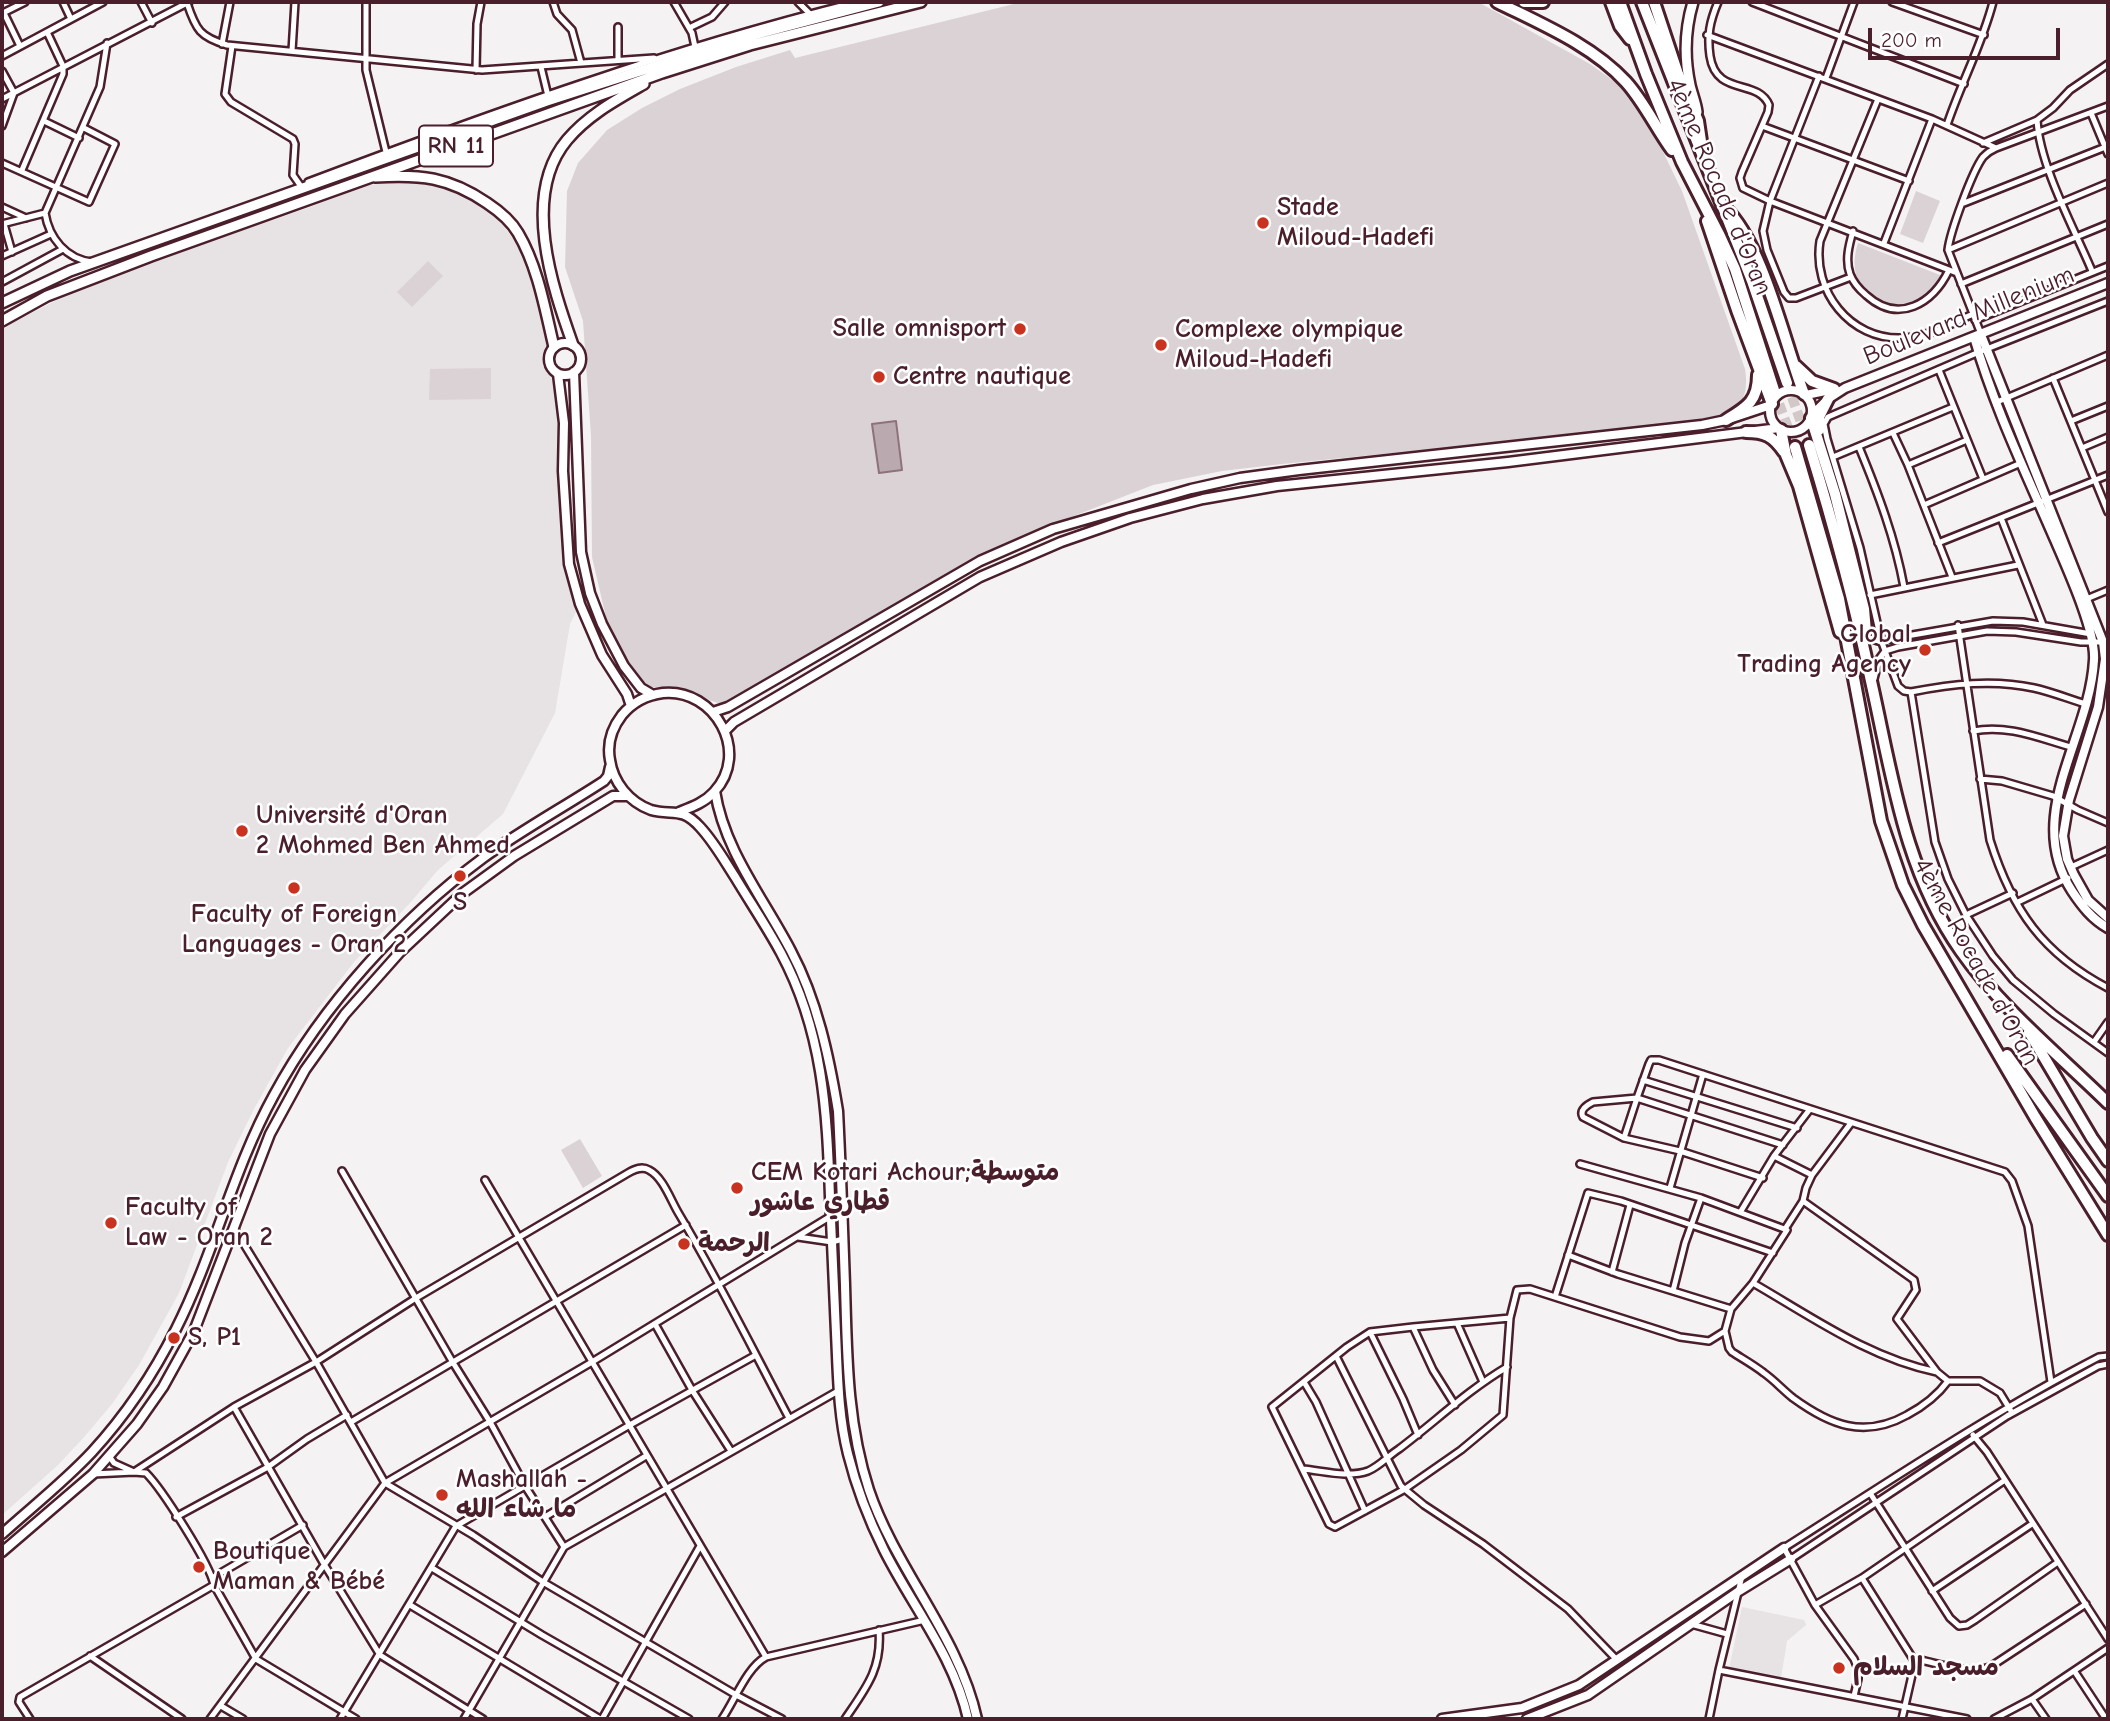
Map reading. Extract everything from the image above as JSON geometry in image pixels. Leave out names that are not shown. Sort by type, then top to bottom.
[{"type":"highway","name":"RN 11","points":[[2,303],[70,271],[298,187],[656,65],[813,18],[879,2]]},
{"type":"highway","name":"RN 11","points":[[2,321],[47,296],[81,282],[363,178],[662,73],[750,46],[921,2]]},
{"type":"highway","points":[[1497,2],[1564,36],[1609,66],[1635,93],[1682,162]]},
{"type":"highway","points":[[1524,2],[1543,2]]},
{"type":"highway","points":[[1611,2],[1620,26],[1635,44]]},
{"type":"highway","name":"4ème Rocade d'Oran","points":[[1620,2],[1682,162],[1734,269],[1774,390]]},
{"type":"highway","name":"4ème Rocade d'Oran","points":[[1642,2],[1752,281],[1787,383]]},
{"type":"highway","points":[[1654,2],[1678,75],[1698,121]]},
{"type":"highway","points":[[1692,2],[1686,53],[1703,158]]},
{"type":"highway","points":[[573,345],[552,278],[544,236],[545,196],[552,165],[565,142],[590,117],[662,73]]},
{"type":"highway","points":[[363,178],[408,175],[439,179],[467,189],[506,218],[518,233],[535,274],[554,347]]},
{"type":"highway","points":[[1702,201],[1710,233],[1771,404]]},
{"type":"highway","points":[[1721,204],[1739,222],[1748,241],[1805,395]]},
{"type":"highway","points":[[1791,361],[1807,378],[1836,392],[1819,417],[1821,447]]},
{"type":"highway","points":[[1726,420],[1740,412],[1755,397],[1758,368]]},
{"type":"highway","points":[[1812,416],[1864,609],[1875,700]]},
{"type":"highway","points":[[1780,429],[1854,678]]},
{"type":"highway","points":[[1746,432],[1766,433],[1786,455]]},
{"type":"highway","name":"4ème Rocade d'Oran","points":[[1809,445],[1858,620],[1899,812],[1913,859],[1931,900],[1961,951],[1987,984],[2108,1103]]},
{"type":"highway","name":"4ème Rocade d'Oran","points":[[1795,447],[1839,599],[1886,841],[1915,910],[2035,1117],[2108,1235]]},
{"type":"highway","points":[[2022,1021],[2108,1161]]},
{"type":"highway","points":[[1982,1023],[2108,1196]]},
{"type":"main road","name":"Boulevard Millenium","points":[[1805,395],[1836,392],[1976,326],[2108,283]]},
{"type":"main road","points":[[1976,326],[1982,351],[2104,643],[2107,659],[2098,707],[2068,805],[2063,836],[2072,871],[2088,900],[2108,918]]},
{"type":"main road","points":[[561,343],[573,345],[581,358],[579,366],[574,372],[558,374],[552,369],[549,353],[561,343]]},
{"type":"main road","points":[[574,372],[580,540],[587,579],[602,624],[624,666],[641,688],[653,695]]},
{"type":"main road","points":[[558,374],[564,423],[564,496],[569,564],[580,604],[602,655],[627,694],[631,706]]},
{"type":"main road","points":[[713,712],[728,707],[980,561],[1054,529],[1124,507],[1240,478],[1658,431],[1726,420],[1771,404],[1779,394],[1791,390],[1805,395],[1811,404],[1812,416]]},
{"type":"main road","points":[[725,732],[734,722],[980,577],[1061,542],[1130,518],[1203,499],[1277,486],[1508,462],[1746,432],[1780,429],[1795,432],[1808,425],[1812,416],[1836,392]]},
{"type":"main road","points":[[2002,400],[2021,463],[2043,501]]},
{"type":"main road","points":[[1771,404],[1771,418],[1780,429]]},
{"type":"main road","points":[[1124,507],[1130,518]]},
{"type":"main road","points":[[2084,600],[2095,659],[2086,704],[2071,747],[2058,799],[2054,842],[2064,879],[2086,911],[2108,928]]},
{"type":"main road","points":[[653,695],[685,695],[705,705],[713,712],[725,732],[729,747],[728,763],[715,791],[699,805],[679,812],[651,810],[627,796],[616,781],[610,764],[613,732],[623,714],[631,706],[653,695]]},
{"type":"main road","points":[[2,1534],[91,1453],[135,1397],[158,1361],[177,1328],[243,1159],[274,1094],[304,1046],[333,1007],[390,940],[425,906],[490,854],[604,781],[608,776],[610,764]]},
{"type":"main road","points":[[715,791],[719,817],[727,837],[792,952],[818,1015],[832,1072],[838,1111],[848,1389],[855,1439],[869,1490],[887,1534],[961,1666],[977,1719]]},
{"type":"main road","points":[[2,1552],[93,1474],[163,1387],[187,1344],[270,1134],[305,1070],[345,1014],[400,952],[463,892],[514,856],[613,796],[627,796]]},
{"type":"main road","points":[[679,812],[700,827],[717,849],[773,937],[791,971],[806,1015],[821,1067],[827,1114],[838,1391],[848,1454],[860,1493],[883,1549],[952,1670],[968,1719]]},
{"type":"main road","points":[[1442,1719],[1522,1708],[1579,1685],[1784,1548]]},
{"type":"main road","points":[[1526,1719],[1588,1695],[1739,1591],[1791,1559]]},
{"type":"street","points":[[20,46],[3,13],[25,2]]},
{"type":"street","points":[[63,2],[71,19]]},
{"type":"street","points":[[2,56],[103,2]]},
{"type":"street","points":[[141,2],[152,23]]},
{"type":"street","points":[[222,44],[230,2]]},
{"type":"street","points":[[292,51],[295,2]]},
{"type":"street","points":[[366,2],[368,81],[386,152]]},
{"type":"street","points":[[476,70],[477,24],[481,2]]},
{"type":"street","points":[[553,2],[557,14],[572,30],[581,63]]},
{"type":"street","points":[[674,2],[689,28],[695,47]]},
{"type":"street","points":[[689,28],[712,17],[725,2]]},
{"type":"street","points":[[798,2],[810,13]]},
{"type":"street","points":[[232,46],[225,94],[235,105],[293,139],[293,175],[298,187],[386,152],[661,58],[810,13],[857,2]]},
{"type":"street","points":[[1718,2],[1707,34],[1716,75],[1724,81],[1763,96],[1768,102],[1769,109],[1742,172],[1740,180],[1745,190],[1957,273]]},
{"type":"street","points":[[1752,2],[1964,84]]},
{"type":"street","points":[[1851,277],[1796,298],[1789,298],[1784,292],[1763,235],[1770,201],[1842,38],[1854,2]]},
{"type":"street","points":[[1892,2],[1984,35]]},
{"type":"street","points":[[1947,125],[1984,35],[1993,2]]},
{"type":"street","points":[[2,99],[107,43],[152,23],[185,3],[201,35],[232,46],[476,70],[661,58]]},
{"type":"street","points":[[618,27],[618,60]]},
{"type":"street","points":[[22,170],[61,81],[63,66],[47,32]]},
{"type":"street","points":[[1707,34],[1932,119],[1996,148]]},
{"type":"street","points":[[94,262],[78,259],[66,251],[51,234],[45,213],[84,128],[102,79],[107,43]]},
{"type":"street","points":[[1983,143],[2037,120],[2070,90],[2108,64]]},
{"type":"street","points":[[541,67],[548,96]]},
{"type":"street","points":[[2,71],[13,93],[2,127]]},
{"type":"street","points":[[1878,99],[1820,241],[1818,260],[1824,286],[1847,318],[1871,333],[1902,338],[1976,326],[2108,266]]},
{"type":"street","points":[[1976,326],[1948,250],[1978,165],[1987,152],[2108,106]]},
{"type":"street","points":[[2091,113],[2108,155]]},
{"type":"street","points":[[1884,243],[1932,119]]},
{"type":"street","points":[[2037,120],[2038,133],[2050,170],[2092,271]]},
{"type":"street","points":[[44,121],[79,138]]},
{"type":"street","points":[[1762,126],[1909,181]]},
{"type":"street","points":[[2,163],[89,202],[115,144],[84,128]]},
{"type":"street","points":[[1964,203],[2107,147]]},
{"type":"street","points":[[1948,250],[2108,184]]},
{"type":"street","points":[[2,207],[26,218]]},
{"type":"street","points":[[12,252],[3,224],[45,213]]},
{"type":"street","points":[[1961,284],[2108,224]]},
{"type":"street","points":[[1853,231],[1847,262],[1851,277],[1871,300],[1884,306],[1906,308],[1917,305],[1934,294],[1949,270]]},
{"type":"street","points":[[2,256],[51,234]]},
{"type":"street","points":[[66,251],[70,271]]},
{"type":"street","points":[[2,282],[66,251]]},
{"type":"street","points":[[2086,704],[2035,688],[1995,683],[1967,683],[1911,692],[1898,686],[1881,640],[1860,548],[1825,428],[1828,417],[2108,301]]},
{"type":"street","points":[[2002,400],[2108,355]]},
{"type":"street","points":[[1939,370],[1983,479]]},
{"type":"street","points":[[2053,378],[2108,512]]},
{"type":"street","points":[[2071,421],[2108,406]]},
{"type":"street","points":[[1833,457],[1953,407]]},
{"type":"street","points":[[1893,433],[1952,577]]},
{"type":"street","points":[[2082,448],[2108,436]]},
{"type":"street","points":[[1908,465],[1967,440]]},
{"type":"street","points":[[1859,447],[1896,546],[1905,587]]},
{"type":"street","points":[[1924,505],[2021,463]]},
{"type":"street","points":[[1938,543],[2108,475]]},
{"type":"street","points":[[2001,519],[2043,625]]},
{"type":"street","points":[[1870,595],[2018,565]]},
{"type":"street","points":[[2084,600],[2108,590]]},
{"type":"street","points":[[1867,637],[1881,640],[1958,625],[2003,621],[2043,625],[2091,642],[2104,643]]},
{"type":"street","points":[[1958,625],[1990,840],[1998,864],[2028,921],[2044,942],[2083,974],[2108,988]]},
{"type":"street","points":[[1874,679],[1879,659],[1885,651],[1959,635],[1987,631],[2017,632],[2104,643]]},
{"type":"street","points":[[2095,659],[2107,659]]},
{"type":"street","points":[[1911,692],[1935,842],[1948,879],[1966,915],[1993,956],[2013,980],[2054,1014],[2108,1052]]},
{"type":"street","points":[[1973,731],[1985,728],[2011,730],[2071,747]]},
{"type":"street","points":[[1980,779],[2002,781],[2058,799],[2108,821]]},
{"type":"street","points":[[2018,902],[2064,879],[2072,871],[2108,850]]},
{"type":"street","points":[[1966,915],[2013,893]]},
{"type":"street","points":[[2094,1042],[2108,1022]]},
{"type":"street","points":[[1625,1138],[1651,1060],[1659,1060],[2000,1169],[2008,1175],[2028,1227],[2051,1382]]},
{"type":"street","points":[[1670,1188],[1703,1074]]},
{"type":"street","points":[[1643,1080],[1797,1128]]},
{"type":"street","points":[[1763,1178],[1680,1151],[1625,1138],[1583,1117],[1583,1111],[1586,1105],[1593,1102],[1637,1098],[1691,1113],[1783,1145]]},
{"type":"street","points":[[1741,1211],[1774,1156],[1810,1109]]},
{"type":"street","points":[[1852,1123],[1812,1175],[1803,1201],[1785,1229],[1787,1230],[1753,1283],[1731,1309],[1725,1331],[1729,1348],[1765,1373],[1792,1397],[1828,1420],[1855,1428],[1878,1427],[1898,1420],[1924,1406],[1939,1394],[1948,1381]]},
{"type":"street","points":[[1774,1156],[1812,1175]]},
{"type":"street","points":[[1580,1164],[1670,1188],[1741,1211],[1785,1229]]},
{"type":"street","points":[[134,1472],[234,1407],[316,1362],[416,1298],[628,1173],[642,1168],[648,1169],[657,1178],[686,1225],[720,1284],[789,1418]]},
{"type":"street","points":[[342,1171],[525,1486],[564,1547]]},
{"type":"street","points":[[485,1180],[766,1657]]},
{"type":"street","points":[[1555,1297],[1588,1193],[1773,1253]]},
{"type":"street","points":[[1673,1291],[1685,1243],[1701,1198]]},
{"type":"street","points":[[1803,1201],[1914,1280],[1916,1290],[1897,1319],[1937,1372],[1948,1381],[1980,1381],[2000,1393],[2010,1410]]},
{"type":"street","points":[[1612,1272],[1630,1205]]},
{"type":"street","points":[[210,1719],[385,1483],[592,1363],[831,1216],[842,1213]]},
{"type":"street","points":[[351,1422],[686,1225]]},
{"type":"street","points":[[234,1228],[316,1362],[385,1483],[543,1582],[782,1719]]},
{"type":"street","points":[[798,1237],[832,1242],[843,1239]]},
{"type":"street","points":[[1568,1255],[1612,1272],[1731,1309]]},
{"type":"street","points":[[1753,1283],[1861,1346],[1911,1367],[1937,1372]]},
{"type":"street","points":[[1510,1318],[1370,1332],[1272,1407],[1329,1524],[1335,1527],[1405,1489],[1461,1450],[1503,1415],[1510,1318],[1517,1290],[1530,1289],[1680,1337],[1709,1341],[1725,1331]]},
{"type":"street","points":[[1457,1323],[1483,1382]]},
{"type":"street","points":[[655,1324],[692,1390],[731,1451]]},
{"type":"street","points":[[1413,1327],[1433,1370],[1455,1405]]},
{"type":"street","points":[[1370,1332],[1418,1435]]},
{"type":"street","points":[[340,1719],[456,1526],[756,1355]]},
{"type":"street","points":[[1336,1356],[1401,1486],[1568,1609],[1618,1661]]},
{"type":"street","points":[[1791,1559],[2051,1382],[2099,1357],[2108,1356]]},
{"type":"street","points":[[2010,1410],[2098,1366],[2108,1364]]},
{"type":"street","points":[[1303,1469],[1349,1475],[1380,1465],[1483,1382],[1507,1367]]},
{"type":"street","points":[[1304,1382],[1317,1402],[1365,1511]]},
{"type":"street","points":[[464,1719],[564,1547],[838,1391]]},
{"type":"street","points":[[234,1407],[380,1655],[483,1719]]},
{"type":"street","points":[[176,1517],[268,1467],[347,1415]]},
{"type":"street","points":[[1973,1434],[2108,1639]]},
{"type":"street","points":[[1854,1696],[1858,1669],[1854,1659],[1815,1605],[1784,1548],[1870,1493],[1973,1434]]},
{"type":"street","points":[[109,1456],[114,1463],[134,1472]]},
{"type":"street","points":[[545,1517],[646,1456]]},
{"type":"street","points":[[93,1474],[146,1473],[176,1517],[256,1659],[356,1719]]},
{"type":"street","points":[[1815,1605],[1862,1578],[2005,1480]]},
{"type":"street","points":[[1870,1493],[1932,1591],[1959,1626],[1967,1625],[2058,1562]]},
{"type":"street","points":[[1932,1591],[2032,1524]]},
{"type":"street","points":[[30,1719],[19,1702],[20,1697],[303,1525]]},
{"type":"street","points":[[410,1605],[601,1719],[648,1642],[700,1546]]},
{"type":"street","points":[[432,1568],[689,1719]]},
{"type":"street","points":[[1709,1719],[1742,1576]]},
{"type":"street","points":[[1862,1578],[1915,1662],[1902,1719]]},
{"type":"street","points":[[1915,1662],[1920,1660],[1981,1671],[2086,1604]]},
{"type":"street","points":[[723,1719],[738,1696],[749,1671],[756,1662],[766,1657],[925,1620]]},
{"type":"street","points":[[1691,1625],[1727,1634]]},
{"type":"street","points":[[845,1719],[877,1665],[881,1651],[879,1630]]},
{"type":"street","points":[[1994,1719],[2032,1699],[2108,1648]]},
{"type":"street","points":[[90,1656],[182,1719]]},
{"type":"street","points":[[1719,1670],[1967,1719]]},
{"type":"street","points":[[2074,1672],[2106,1719]]},
{"type":"street","points":[[2032,1699],[2046,1719]]},
{"type":"street","points":[[221,1706],[243,1719]]},
{"type":"street","points":[[1522,1708],[1526,1719]]},
{"type":"shaded area","name":"Complexe olympique Miloud-Hadefi","points":[[1022,2],[1478,2],[1590,64],[1625,89],[1653,131],[1682,191],[1745,369],[1746,387],[1742,400],[1724,416],[1696,422],[1282,464],[1222,471],[1153,485],[1028,534],[956,569],[721,704],[679,690],[643,686],[608,626],[592,557],[591,436],[583,321],[565,267],[567,191],[578,163],[607,130],[642,108],[680,89],[736,67],[790,50],[795,58]]},
{"type":"shaded area","name":"Université d'Oran 2 Mohmed Ben Ahmed","points":[[407,180],[445,186],[470,197],[498,219],[518,245],[541,296],[551,334],[543,366],[560,389],[565,524],[580,604],[570,624],[555,713],[503,814],[438,870],[354,962],[288,1048],[228,1162],[179,1293],[139,1365],[112,1404],[85,1436],[58,1465],[2,1515],[2,328],[81,288],[143,264],[308,208],[363,186]]},
{"type":"shaded area","points":[[1916,191],[1940,201],[1923,243],[1900,234]]},
{"type":"shaded area","points":[[1858,243],[1945,277],[1930,293],[1914,303],[1897,306],[1881,302],[1868,294],[1858,281],[1855,264]]},
{"type":"shaded area","points":[[428,261],[443,276],[412,307],[397,292]]},
{"type":"shaded area","points":[[491,368],[491,399],[429,400],[430,369]]},
{"type":"shaded area","points":[[896,421],[902,470],[879,473],[872,424]]},
{"type":"shaded area","points":[[580,1139],[602,1176],[583,1188],[561,1150]]},
{"type":"shaded area","points":[[1742,1607],[1804,1620],[1806,1625],[1787,1641],[1781,1678],[1729,1669]]},
{"type":"tunnel","points":[[1787,383],[1809,445]]},
{"type":"tunnel","points":[[1774,390],[1795,447]]},
{"type":"place","name":"Stade Miloud-Hadefi","points":[[1263,223]]},
{"type":"place","name":"Salle omnisport","points":[[1020,329]]},
{"type":"place","name":"Complexe olympique Miloud-Hadefi","points":[[1161,345]]},
{"type":"place","name":"Centre nautique","points":[[879,377]]},
{"type":"place","name":"Global Trading Agency","points":[[1925,650]]},
{"type":"place","name":"Université d'Oran 2 Mohmed Ben Ahmed","points":[[242,831]]},
{"type":"place","name":"S","points":[[460,876]]},
{"type":"place","name":"Faculty of Foreign Languages - Oran 2","points":[[294,888]]},
{"type":"place","name":"CEM Kotari Achour;متوسطة قطاري عاشور","points":[[737,1188]]},
{"type":"place","name":"Faculty of Law - Oran 2","points":[[111,1223]]},
{"type":"place","name":"الرحمة","points":[[684,1244]]},
{"type":"place","name":"S, P1","points":[[174,1338]]},
{"type":"place","name":"Mashallah - ما شاء الله","points":[[442,1495]]},
{"type":"place","name":"Boutique Maman & Bébé","points":[[199,1567]]},
{"type":"place","name":"مسجد السلام","points":[[1839,1668]]}]
